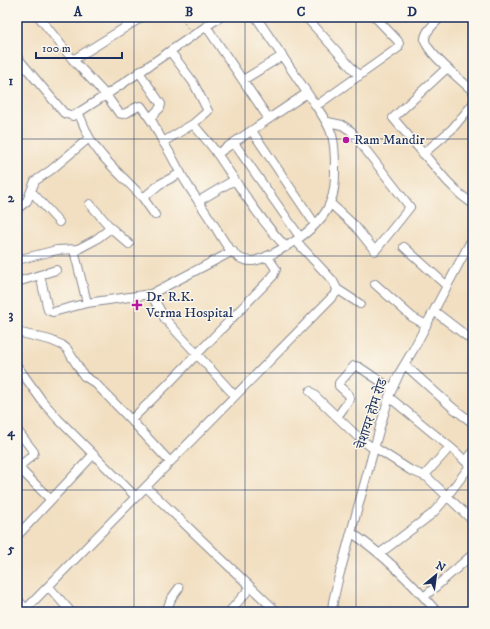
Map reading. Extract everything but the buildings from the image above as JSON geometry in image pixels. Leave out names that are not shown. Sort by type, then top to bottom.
[{"type":"street","points":[[39,17],[73,60],[106,95],[120,114],[125,114],[140,105],[150,118],[171,152],[181,173],[229,247],[240,258],[253,261],[286,247],[298,239],[314,224],[330,204],[335,180],[335,153],[333,137],[328,122],[256,17]]},
{"type":"street","points":[[73,60],[142,17]]},
{"type":"street","points":[[17,57],[64,114],[70,116],[79,114],[220,17]]},
{"type":"street","points":[[306,17],[359,76]]},
{"type":"street","points":[[316,106],[398,48],[398,41],[375,17]]},
{"type":"street","points":[[441,17],[426,35],[425,40],[427,46],[447,68],[473,91]]},
{"type":"street","points":[[206,26],[269,119]]},
{"type":"street","points":[[164,142],[193,124],[208,111],[193,82],[170,51]]},
{"type":"street","points":[[243,80],[282,56]]},
{"type":"street","points":[[447,68],[393,118],[454,189],[473,204]]},
{"type":"street","points":[[139,72],[161,104],[160,108],[150,118]]},
{"type":"street","points":[[217,154],[307,92]]},
{"type":"street","points":[[424,154],[452,129],[473,104]]},
{"type":"street","points":[[79,114],[89,138],[104,158],[143,198],[155,215]]},
{"type":"street","points":[[328,122],[342,125],[350,131],[410,207],[375,251],[355,226],[330,204]]},
{"type":"street","points":[[193,124],[217,154],[267,225],[286,247]]},
{"type":"street","points":[[252,131],[314,224]]},
{"type":"street","points":[[17,209],[27,201],[35,181],[51,170],[89,138]]},
{"type":"street","points":[[234,142],[298,239],[334,281],[337,289],[360,304]]},
{"type":"street","points":[[143,198],[160,184],[181,173]]},
{"type":"street","points":[[199,201],[234,180]]},
{"type":"street","points":[[31,191],[59,222]]},
{"type":"street","points":[[90,204],[111,228],[129,244]]},
{"type":"street","points":[[17,260],[56,250],[78,248],[95,240],[111,228]]},
{"type":"street","name":"चेशायर होम रोड","points":[[332,612],[334,595],[374,448],[391,393],[473,237]]},
{"type":"street","points":[[404,247],[447,286]]},
{"type":"street","points":[[78,248],[75,256],[87,303]]},
{"type":"street","points":[[40,275],[49,311],[53,312],[87,303],[151,294],[233,251]]},
{"type":"street","points":[[131,420],[275,273],[276,269],[267,256]]},
{"type":"street","points":[[17,282],[56,270]]},
{"type":"street","points":[[375,284],[412,317],[426,326]]},
{"type":"street","points":[[17,599],[25,611],[332,298],[337,289]]},
{"type":"street","points":[[151,294],[165,319],[196,355],[235,396]]},
{"type":"street","points":[[434,311],[473,341]]},
{"type":"street","points":[[17,330],[21,333],[50,340],[62,345],[84,376],[95,383],[170,462]]},
{"type":"street","points":[[405,365],[453,408],[473,423]]},
{"type":"street","points":[[17,366],[34,391],[58,419],[136,498]]},
{"type":"street","points":[[337,417],[350,399],[349,395],[339,386],[339,383],[354,366],[359,367],[391,393],[470,465]]},
{"type":"street","points":[[310,391],[358,437],[410,470],[424,476],[434,483],[473,521]]},
{"type":"street","points":[[17,430],[34,452],[33,455],[22,464],[19,469],[51,500]]},
{"type":"street","points":[[424,476],[450,447]]},
{"type":"street","points":[[379,554],[432,514],[470,465],[473,452]]},
{"type":"street","points":[[17,536],[94,455]]},
{"type":"street","points":[[146,487],[278,612]]},
{"type":"street","points":[[352,533],[379,554],[438,612]]},
{"type":"street","points":[[424,597],[473,554]]},
{"type":"street","points":[[49,587],[70,612]]},
{"type":"street","points":[[229,612],[251,587]]},
{"type":"street","points":[[166,612],[171,599],[179,588]]},
{"type":"path","points":[[180,17],[192,36]]},
{"type":"place","name":"Ram Mandir","points":[[346,140]]},
{"type":"place","name":"Dr. R.K. Verma Hospital","points":[[137,305]]}]
